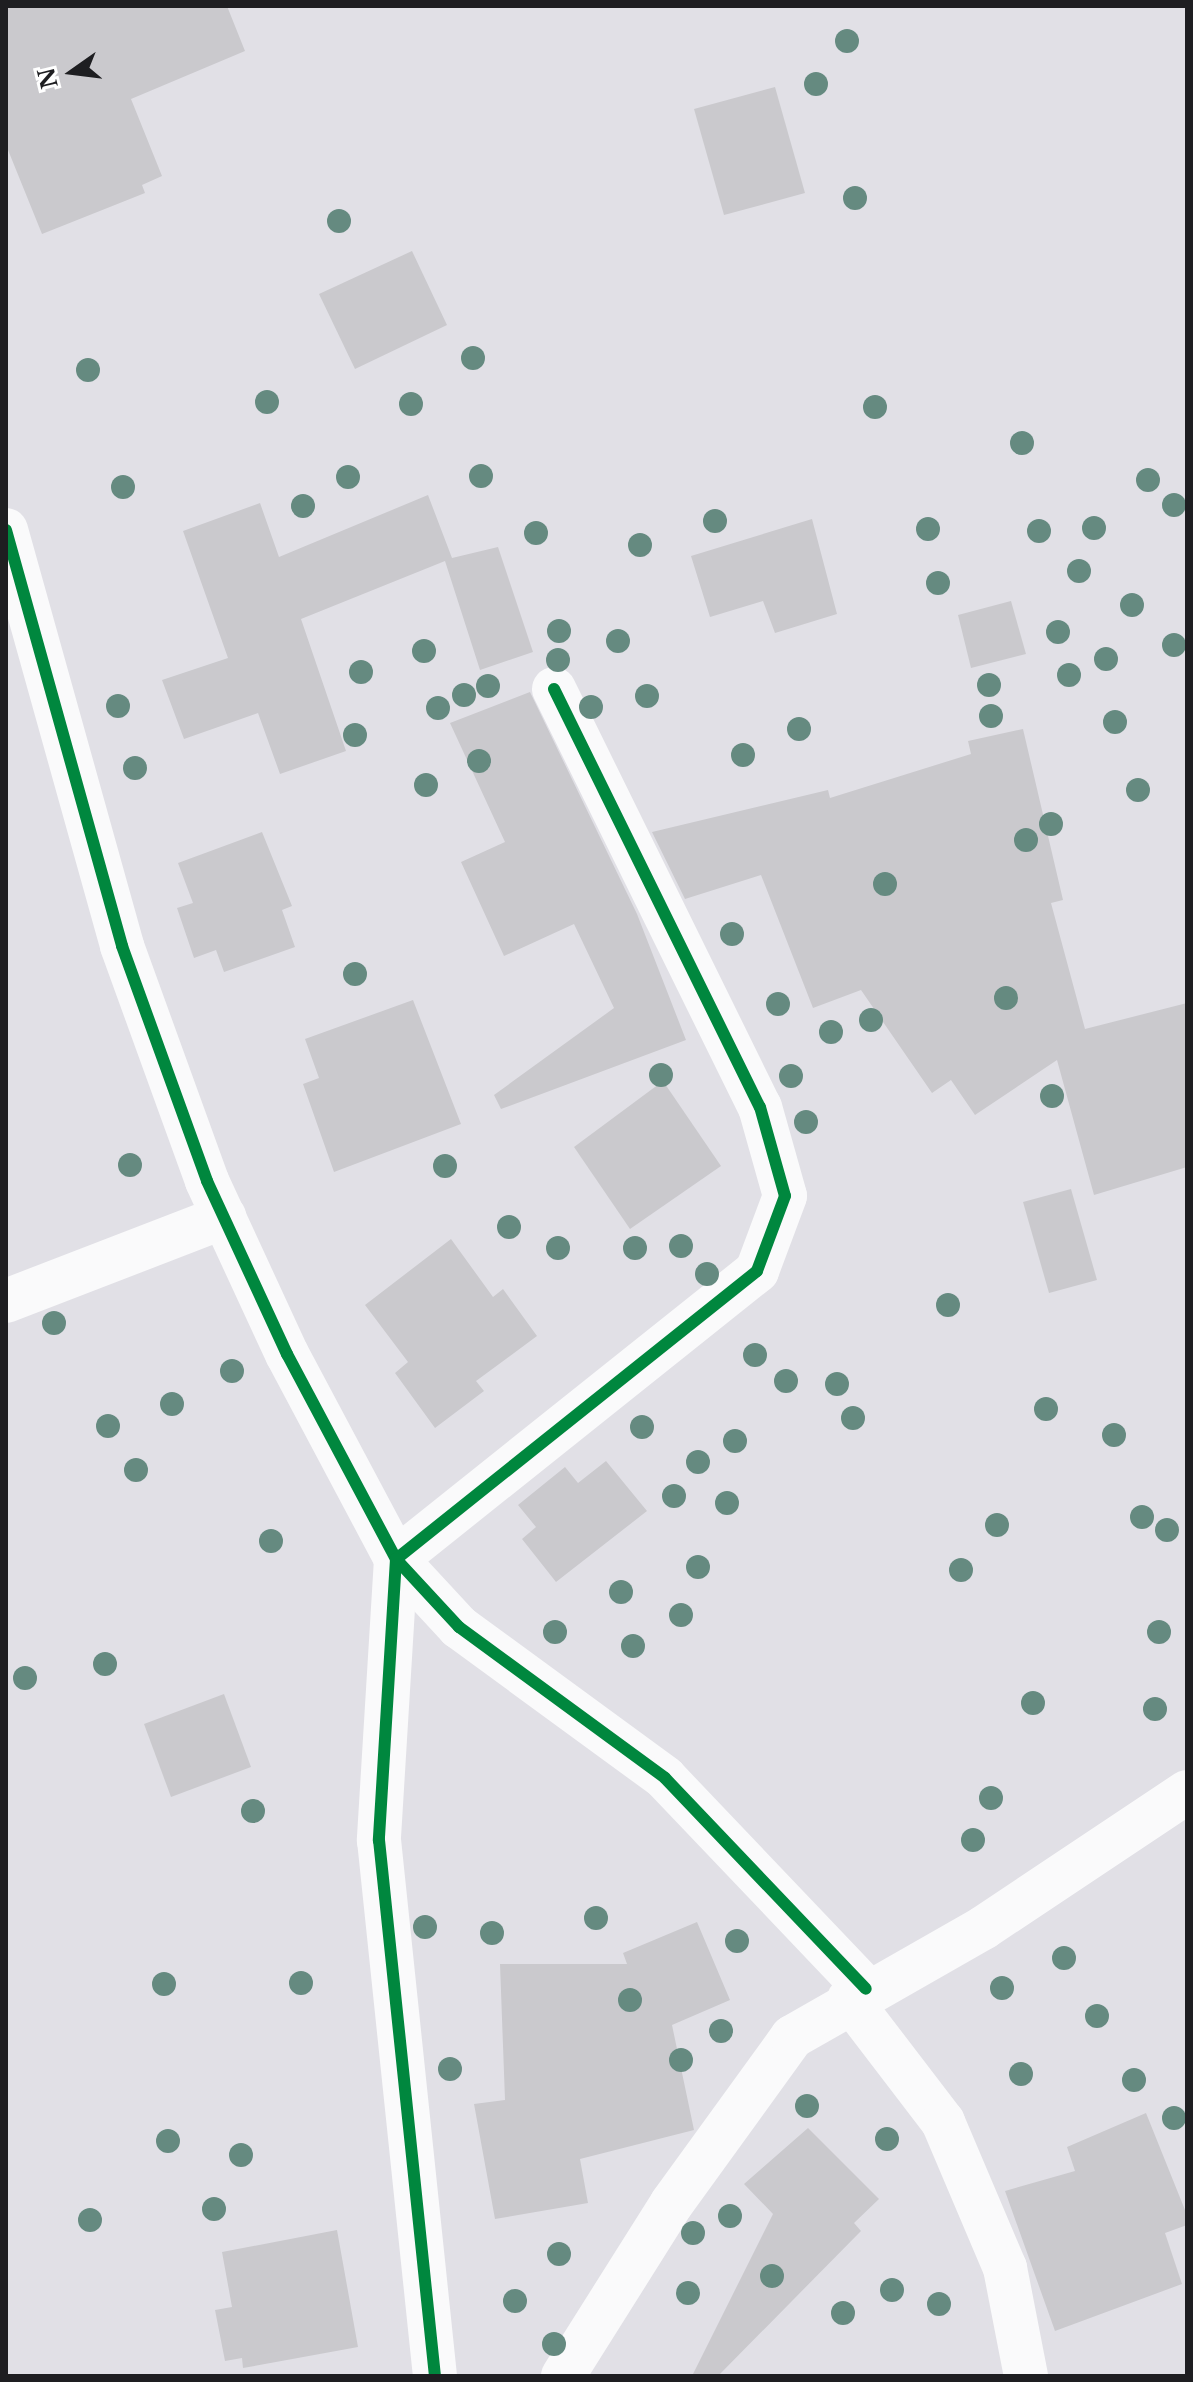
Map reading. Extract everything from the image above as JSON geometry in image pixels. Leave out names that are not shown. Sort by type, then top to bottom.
[{"type":"street","points":[[6,530],[122,946],[224,1217],[396,1559],[459,1627],[665,1778],[858,1994],[943,2122],[1005,2268],[1026,2376]]},
{"type":"street","points":[[435,2376],[379,1840],[396,1559],[757,1271],[785,1196],[760,1107],[554,689]]},
{"type":"street","points":[[6,1301],[224,1217]]},
{"type":"street","points":[[563,2376],[672,2203],[792,2037],[858,1994],[983,1928],[1187,1792]]},
{"type":"building","points":[[6,6],[227,6],[245,51],[131,99],[162,176],[142,185],[145,193],[42,234],[6,145]]},
{"type":"building","points":[[775,87],[805,193],[724,215],[694,109]]},
{"type":"building","points":[[412,251],[447,325],[355,369],[319,294]]},
{"type":"building","points":[[428,495],[452,558],[498,547],[533,652],[480,670],[445,561],[301,619],[346,751],[280,774],[258,713],[184,739],[162,680],[228,658],[183,531],[260,503],[279,557]]},
{"type":"building","points":[[812,519],[837,614],[775,633],[763,601],[710,617],[691,556]]},
{"type":"building","points":[[1011,601],[1026,654],[971,668],[958,615]]},
{"type":"building","points":[[530,692],[637,914],[686,1040],[501,1109],[494,1095],[614,1008],[574,924],[504,956],[461,862],[505,842],[450,723]]},
{"type":"building","points":[[1023,729],[1063,900],[1051,903],[1085,1029],[1187,1003],[1187,1167],[1094,1195],[1057,1060],[975,1115],[951,1080],[932,1093],[861,990],[813,1008],[761,875],[685,899],[652,832],[828,790],[830,798],[971,754],[968,741]]},
{"type":"building","points":[[262,832],[292,906],[282,910],[295,947],[224,972],[216,950],[194,958],[177,908],[193,903],[178,863]]},
{"type":"building","points":[[413,1000],[461,1124],[334,1172],[303,1084],[319,1078],[305,1039]]},
{"type":"building","points":[[663,1081],[721,1166],[630,1229],[574,1147]]},
{"type":"building","points":[[1071,1189],[1097,1280],[1049,1293],[1023,1202]]},
{"type":"building","points":[[451,1239],[493,1297],[503,1289],[537,1336],[476,1381],[484,1391],[435,1428],[395,1373],[408,1362],[365,1305]]},
{"type":"building","points":[[606,1461],[647,1511],[556,1582],[522,1539],[536,1527],[518,1505],[565,1467],[578,1483]]},
{"type":"building","points":[[224,1694],[251,1767],[171,1797],[144,1724]]},
{"type":"building","points":[[697,1922],[730,2000],[672,2025],[694,2130],[580,2159],[588,2203],[495,2219],[474,2104],[505,2100],[500,1964],[627,1964],[623,1953]]},
{"type":"building","points":[[1146,2113],[1187,2215],[1187,2225],[1165,2233],[1182,2284],[1055,2331],[1005,2191],[1075,2171],[1067,2147]]},
{"type":"building","points":[[808,2128],[879,2199],[854,2223],[861,2231],[718,2376],[692,2376],[773,2214],[744,2184]]},
{"type":"building","points":[[337,2230],[358,2347],[243,2368],[242,2358],[225,2361],[215,2310],[232,2307],[222,2252]]},
{"type":"cycle path","points":[[6,530],[122,946],[207,1181],[287,1354],[396,1559],[379,1840],[435,2376]]},
{"type":"cycle path","points":[[554,689],[760,1107],[785,1196],[757,1271],[396,1559],[459,1627],[665,1778],[866,1989]]}]
